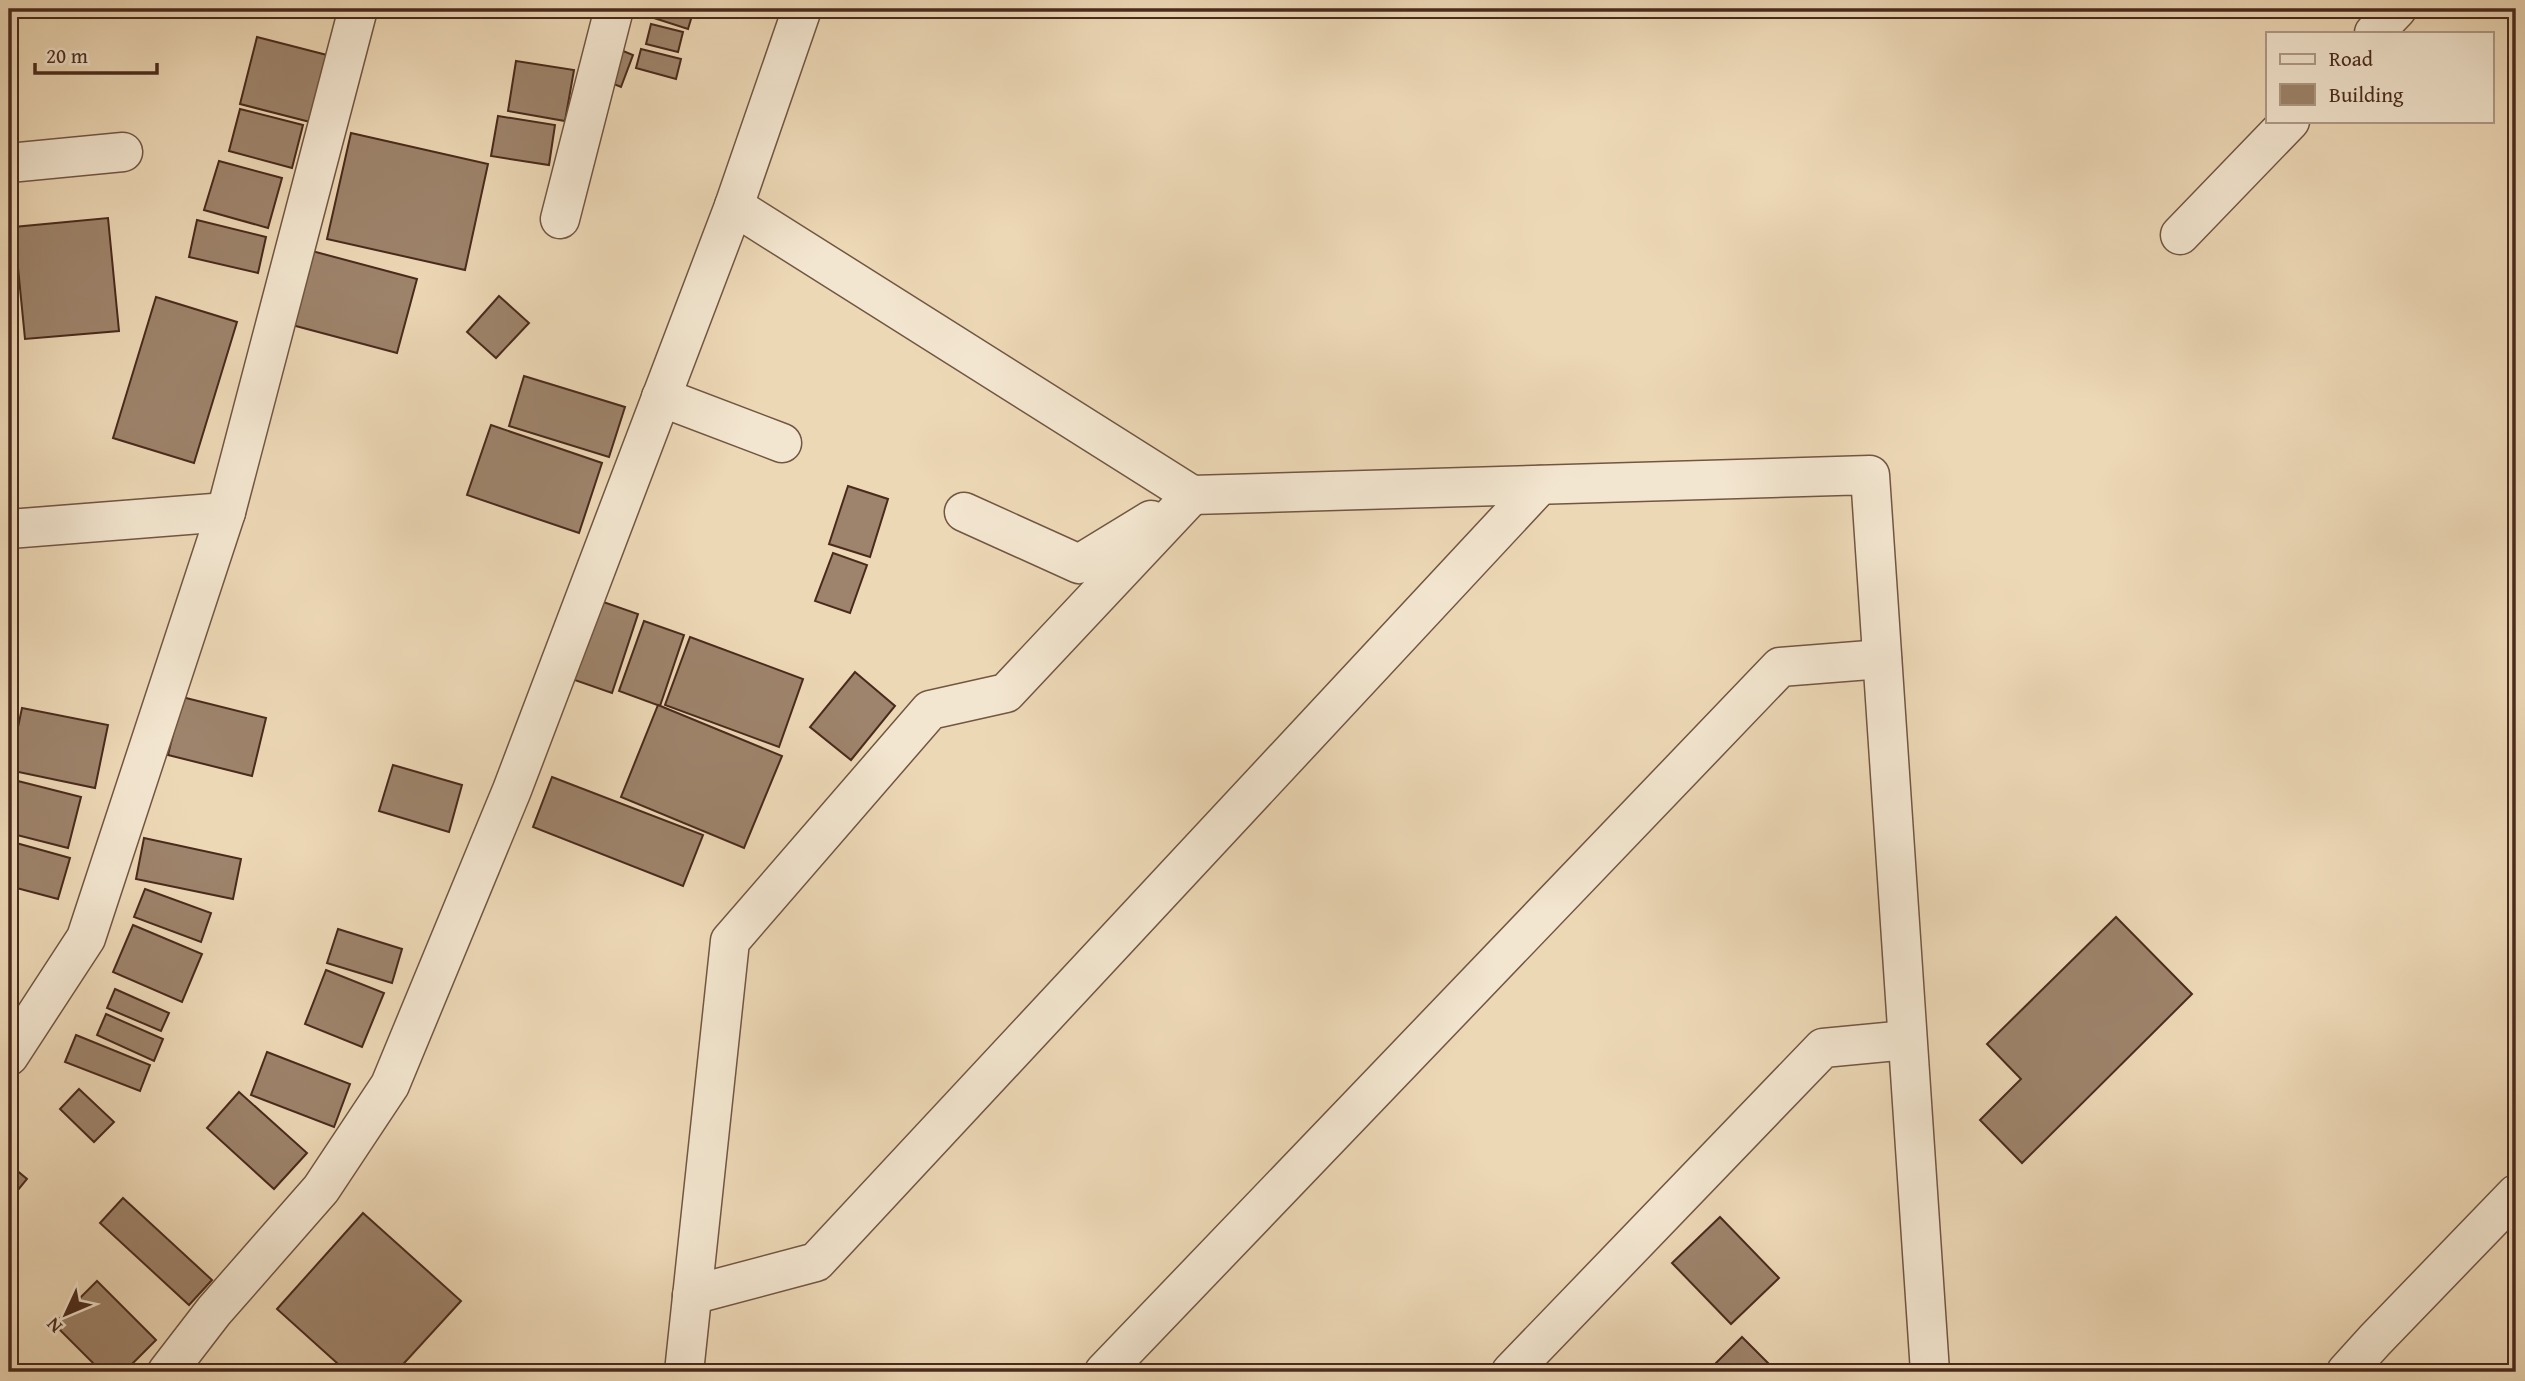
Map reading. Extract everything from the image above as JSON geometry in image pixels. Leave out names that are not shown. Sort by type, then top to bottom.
[{"type":"street","points":[[9,1056],[86,938],[226,512],[358,9]]},
{"type":"street","points":[[560,219],[614,9]]},
{"type":"street","points":[[167,1372],[214,1311],[321,1189],[390,1085],[512,790],[734,206],[802,9]]},
{"type":"street","points":[[2375,32],[2397,9]]},
{"type":"street","points":[[2180,235],[2289,122]]},
{"type":"street","points":[[9,163],[123,152]]},
{"type":"street","points":[[734,206],[1192,495]]},
{"type":"street","points":[[661,397],[782,443]]},
{"type":"street","points":[[964,512],[1079,564],[1192,495],[1870,475],[1930,1372]]},
{"type":"street","points":[[692,1295],[816,1262],[1540,485]]},
{"type":"street","points":[[684,1372],[730,941],[930,710],[1006,693],[1192,495]]},
{"type":"street","points":[[9,529],[226,512]]},
{"type":"street","points":[[1104,1372],[1780,667],[1882,659]]},
{"type":"street","points":[[1511,1372],[1823,1048],[1907,1040]]},
{"type":"street","points":[[2346,1372],[2516,1194]]},
{"type":"building","points":[[626,9],[694,9],[688,29]]},
{"type":"building","points":[[651,24],[683,32],[678,52],[646,44]]},
{"type":"building","points":[[257,37],[327,55],[310,122],[240,104]]},
{"type":"building","points":[[611,46],[633,55],[621,87],[599,78]]},
{"type":"building","points":[[641,49],[681,59],[676,79],[636,68]]},
{"type":"building","points":[[516,61],[574,70],[565,121],[508,111]]},
{"type":"building","points":[[240,109],[303,125],[292,168],[229,151]]},
{"type":"building","points":[[498,116],[555,125],[549,165],[491,156]]},
{"type":"building","points":[[351,133],[488,164],[465,270],[327,239]]},
{"type":"building","points":[[219,161],[282,178],[268,228],[204,210]]},
{"type":"building","points":[[108,218],[119,331],[25,339],[14,227]]},
{"type":"building","points":[[197,220],[266,237],[258,273],[189,257]]},
{"type":"building","points":[[312,251],[417,279],[397,353],[292,325]]},
{"type":"building","points":[[499,296],[529,323],[496,358],[467,332]]},
{"type":"building","points":[[156,297],[237,322],[194,463],[113,438]]},
{"type":"building","points":[[524,376],[625,407],[609,457],[509,426]]},
{"type":"building","points":[[491,425],[602,463],[579,533],[467,495]]},
{"type":"building","points":[[848,486],[888,499],[870,557],[829,544]]},
{"type":"building","points":[[833,553],[867,565],[850,613],[815,601]]},
{"type":"building","points":[[589,597],[638,614],[612,693],[563,676]]},
{"type":"building","points":[[644,621],[684,635],[660,706],[619,691]]},
{"type":"building","points":[[690,637],[803,679],[779,747],[665,705]]},
{"type":"building","points":[[855,672],[895,706],[851,760],[810,727]]},
{"type":"building","points":[[182,697],[266,718],[252,776],[168,755]]},
{"type":"building","points":[[658,705],[782,756],[744,848],[621,797]]},
{"type":"building","points":[[22,708],[108,725],[95,788],[9,770]]},
{"type":"building","points":[[393,765],[462,785],[449,832],[379,811]]},
{"type":"building","points":[[552,777],[703,835],[683,886],[533,827]]},
{"type":"building","points":[[10,779],[81,797],[68,848],[9,833]]},
{"type":"building","points":[[144,838],[241,859],[233,899],[136,879]]},
{"type":"building","points":[[9,841],[70,858],[58,899],[9,886]]},
{"type":"building","points":[[145,889],[211,913],[201,942],[134,917]]},
{"type":"building","points":[[2116,917],[2192,994],[2022,1163],[1980,1120],[2021,1079],[1987,1044]]},
{"type":"building","points":[[133,925],[202,954],[182,1002],[113,972]]},
{"type":"building","points":[[338,929],[402,949],[392,983],[327,963]]},
{"type":"building","points":[[326,970],[384,993],[362,1047],[305,1024]]},
{"type":"building","points":[[115,989],[169,1013],[161,1031],[107,1008]]},
{"type":"building","points":[[106,1014],[163,1039],[154,1061],[97,1035]]},
{"type":"building","points":[[76,1035],[150,1065],[140,1091],[65,1062]]},
{"type":"building","points":[[267,1052],[350,1084],[334,1127],[251,1095]]},
{"type":"building","points":[[79,1089],[114,1122],[94,1142],[60,1109]]},
{"type":"building","points":[[239,1092],[307,1153],[274,1189],[207,1128]]},
{"type":"building","points":[[9,1164],[27,1179],[9,1201]]},
{"type":"building","points":[[123,1198],[212,1280],[189,1305],[100,1223]]},
{"type":"building","points":[[363,1213],[461,1301],[396,1372],[347,1372],[277,1309]]},
{"type":"building","points":[[1720,1217],[1779,1278],[1731,1324],[1672,1263]]},
{"type":"building","points":[[97,1281],[156,1340],[124,1372],[102,1372],[54,1324]]},
{"type":"building","points":[[1742,1337],[1777,1372],[1707,1372]]}]
